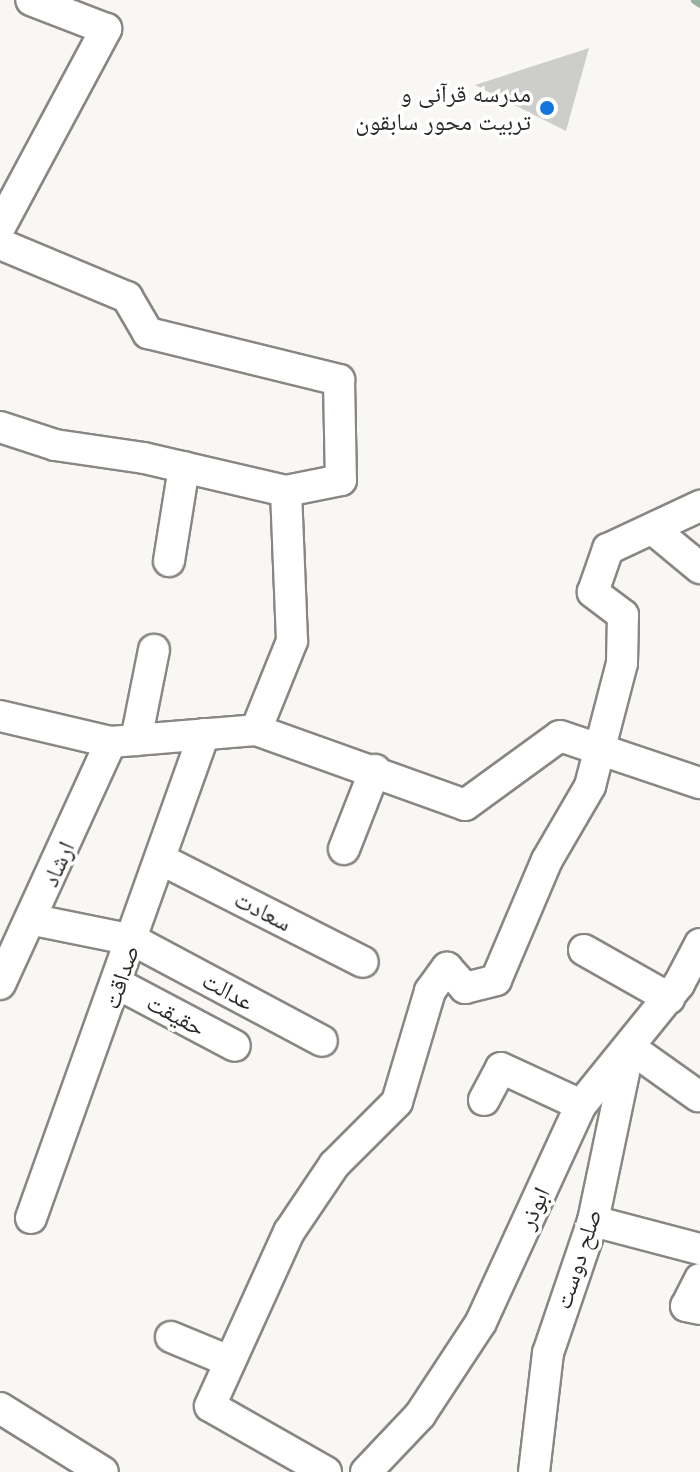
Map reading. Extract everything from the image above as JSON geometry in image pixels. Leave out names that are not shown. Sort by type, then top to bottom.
[{"type":"street","points":[[0,227],[106,29],[31,0]]},
{"type":"street","points":[[0,244],[127,297],[148,333],[339,380],[341,480],[286,491],[184,467],[55,445],[0,427]]},
{"type":"street","points":[[169,561],[184,467]]},
{"type":"street","points":[[256,730],[292,641],[286,491]]},
{"type":"street","points":[[326,1472],[210,1406],[289,1232],[334,1165],[397,1102],[430,991],[447,968],[465,988],[496,980],[547,860],[590,786],[622,663],[623,615],[593,592],[608,549],[700,506]]},
{"type":"street","points":[[654,530],[700,568]]},
{"type":"street","name":"ارشاد","points":[[0,984],[123,741],[154,650]]},
{"type":"street","points":[[0,716],[123,741],[256,730],[375,770],[465,805],[560,736],[700,783]]},
{"type":"street","name":"صداقت","points":[[31,1218],[118,984],[204,734]]},
{"type":"street","points":[[344,849],[375,770]]},
{"type":"street","name":"سعادت","points":[[162,860],[363,962]]},
{"type":"street","name":"عدالت","points":[[34,920],[133,940],[322,1041]]},
{"type":"street","name":"ابوذر","points":[[366,1472],[420,1415],[481,1322],[581,1105],[669,998],[700,944]]},
{"type":"street","points":[[584,950],[669,998]]},
{"type":"street","name":"حقیقت","points":[[118,984],[235,1046]]},
{"type":"street","points":[[629,1047],[693,1097]]},
{"type":"street","name":"صلح دوست","points":[[534,1472],[548,1353],[593,1221],[629,1047]]},
{"type":"street","points":[[484,1100],[501,1068],[581,1105]]},
{"type":"street","points":[[593,1221],[700,1249]]},
{"type":"street","points":[[700,1279],[686,1306],[700,1309]]},
{"type":"street","points":[[171,1337],[229,1361]]},
{"type":"street","points":[[0,1408],[103,1472]]},
{"type":"building","name":"مدرسه قرآنی و تربیت محور سابقون","points":[[589,48],[566,131],[475,85]]},
{"type":"waterway","points":[[694,0],[700,4]]},
{"type":"place","name":"مدرسه قرآنی و تربیت محور سابقون","points":[[547,108]]}]
